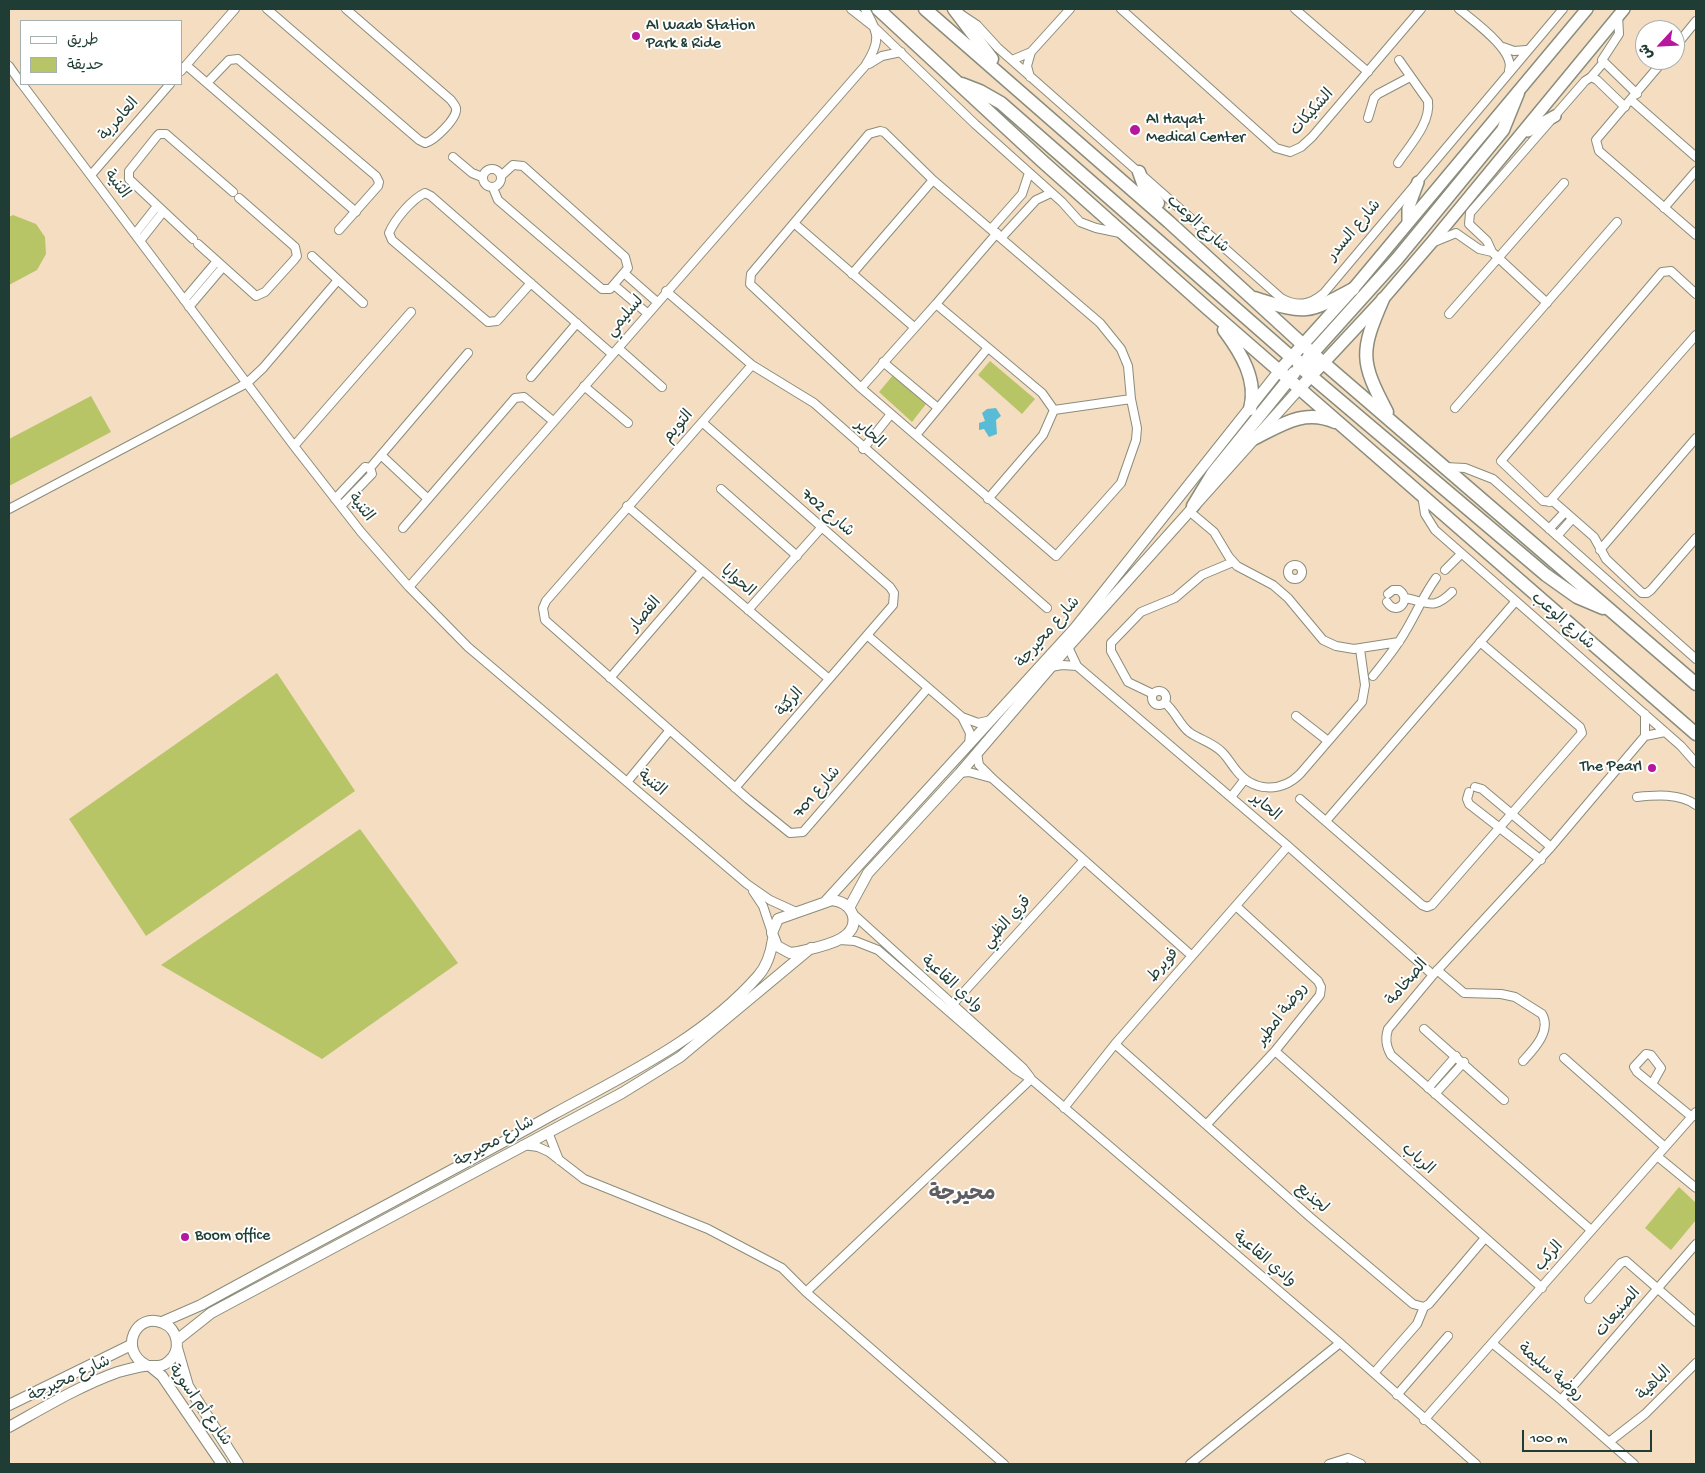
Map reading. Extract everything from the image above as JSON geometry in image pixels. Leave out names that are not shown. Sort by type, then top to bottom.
[{"type":"main road","name":"شارع الوعب","points":[[878,9],[1041,160],[1207,308],[1696,734]]},
{"type":"main road","name":"شارع الوعب","points":[[925,9],[1170,222],[1302,344],[1696,684]]},
{"type":"main road","points":[[954,9],[1008,81]]},
{"type":"main road","points":[[1587,9],[1353,289],[1302,344],[1306,354],[1299,364],[1296,377],[1300,388],[1383,300],[1621,12]]},
{"type":"main road","points":[[957,83],[980,91],[1001,103],[1311,375],[1546,575],[1577,597],[1613,611]]},
{"type":"main road","points":[[1191,508],[1213,473],[1284,375],[1312,352],[1396,259],[1503,130],[1518,92]]},
{"type":"main road","points":[[1522,134],[1555,116]]},
{"type":"main road","points":[[1139,172],[1144,186],[1163,209],[1170,222]]},
{"type":"main road","points":[[1408,223],[1410,202],[1418,182]]},
{"type":"main road","points":[[1252,297],[1293,310],[1309,310],[1353,289]]},
{"type":"main road","points":[[1383,300],[1368,336],[1365,360],[1369,377],[1391,419]]},
{"type":"main road","points":[[1207,308],[1235,344],[1243,360],[1253,388],[1250,409]]},
{"type":"main road","points":[[1299,364],[1313,367],[1323,362]]},
{"type":"main road","points":[[1251,440],[1293,420],[1309,416],[1328,419],[1347,430]]},
{"type":"street","points":[[235,9],[184,68],[207,83],[356,212]]},
{"type":"street","points":[[267,9],[420,140],[425,143],[432,141],[454,116],[456,108],[452,100],[346,9]]},
{"type":"street","points":[[851,9],[874,27],[946,97],[1085,225],[1126,234]]},
{"type":"street","name":"لسليمي","points":[[409,587],[666,291],[865,66],[877,46],[874,27],[865,9]]},
{"type":"street","points":[[954,9],[977,25],[1030,77],[1139,172]]},
{"type":"street","points":[[1012,60],[1031,52],[1070,9]]},
{"type":"street","name":"الشكيكات","points":[[1121,9],[1276,148],[1284,152],[1290,152],[1301,147],[1421,9]]},
{"type":"street","points":[[1295,9],[1368,72]]},
{"type":"street","points":[[1459,9],[1502,46],[1514,51],[1526,50]]},
{"type":"street","name":"شارع السدر","points":[[1139,172],[1281,298],[1299,304],[1317,299],[1418,182],[1526,50],[1563,9]]},
{"type":"street","points":[[1621,12],[1619,34],[1602,57],[1603,63],[1637,94]]},
{"type":"street","points":[[1685,35],[1696,21]]},
{"type":"street","points":[[1502,46],[1510,60],[1508,72]]},
{"type":"street","points":[[1388,49],[1428,101],[1428,113],[1424,124],[1398,163]]},
{"type":"street","name":"لسليمي","points":[[865,66],[882,56],[901,52]]},
{"type":"street","points":[[1030,77],[1027,66],[1031,52]]},
{"type":"street","points":[[207,83],[229,60],[238,59],[376,176],[378,186],[339,230]]},
{"type":"street","points":[[1547,303],[1495,255],[1487,241],[1469,224],[1470,213],[1584,81],[1592,77],[1603,63]]},
{"type":"street","name":"الثنية","points":[[9,66],[20,80]]},
{"type":"street","points":[[1656,70],[1596,140],[1596,146],[1599,151],[1696,236]]},
{"type":"street","points":[[1368,118],[1374,98],[1378,94],[1410,77]]},
{"type":"street","points":[[1592,77],[1696,157]]},
{"type":"street","name":"الثنية","points":[[24,85],[294,446],[335,499],[409,587],[468,647],[747,884],[770,900],[794,912]]},
{"type":"street","name":"العامرية","points":[[91,175],[169,85]]},
{"type":"street","points":[[873,132],[884,132],[933,180],[997,233],[1110,334],[1121,349],[1128,366],[1131,399],[1137,428],[1133,453],[1124,475],[1111,496],[1058,555],[1054,555],[861,388],[750,284],[751,274],[873,132]]},
{"type":"street","points":[[233,192],[163,133],[157,136],[129,171],[128,175],[129,179],[163,212],[251,293],[261,295],[297,256],[295,247],[239,198]]},
{"type":"street","points":[[453,157],[472,172],[482,177],[487,186],[493,188],[499,185],[501,176],[513,166],[519,164],[527,169],[625,257],[629,265],[614,285],[608,290],[602,289],[498,200],[493,188]]},
{"type":"street","points":[[482,177],[485,172],[491,169],[497,170],[501,176]]},
{"type":"street","points":[[1664,208],[1696,171]]},
{"type":"street","points":[[861,388],[997,233],[1022,194],[1029,173]]},
{"type":"street","points":[[852,274],[933,180]]},
{"type":"street","points":[[1449,314],[1495,255],[1564,183]]},
{"type":"street","points":[[531,282],[496,321],[488,322],[392,240],[389,233],[392,226],[418,196],[425,193],[531,282],[577,323],[662,387]]},
{"type":"street","points":[[997,233],[1036,200],[1051,193]]},
{"type":"street","points":[[137,237],[157,206]]},
{"type":"street","points":[[137,237],[163,212]]},
{"type":"street","points":[[1456,408],[1617,222]]},
{"type":"street","points":[[795,224],[914,327]]},
{"type":"street","points":[[1432,242],[1456,233],[1479,249],[1495,255]]},
{"type":"street","points":[[312,256],[363,302]]},
{"type":"street","points":[[186,303],[217,261]]},
{"type":"street","points":[[186,303],[223,267]]},
{"type":"street","points":[[1696,294],[1671,271],[1662,272],[1502,457],[1502,465],[1543,501],[1554,502],[1594,537],[1606,560],[1642,592],[1647,593],[1696,538]]},
{"type":"street","points":[[624,272],[658,302]]},
{"type":"street","points":[[9,509],[247,383],[263,368],[338,280]]},
{"type":"street","points":[[614,285],[647,313]]},
{"type":"street","name":"الحاير","points":[[666,291],[752,365],[814,404],[1047,608]]},
{"type":"street","points":[[936,304],[987,349],[1042,393],[1054,410]]},
{"type":"street","points":[[294,446],[411,312]]},
{"type":"street","points":[[531,378],[577,323]]},
{"type":"street","points":[[1549,502],[1696,335]]},
{"type":"street","points":[[916,435],[987,349]]},
{"type":"street","points":[[370,468],[468,353]]},
{"type":"street","points":[[883,362],[938,408]]},
{"type":"street","name":"التويم","points":[[627,506],[752,365]]},
{"type":"street","name":"شارع محيرجة","points":[[826,901],[1075,628],[1250,409],[1284,375]]},
{"type":"street","points":[[584,386],[628,424]]},
{"type":"street","name":"شارع محيرجة","points":[[839,940],[845,937],[853,926],[850,910],[868,873],[977,754],[1068,647],[1251,440],[1300,388]]},
{"type":"street","points":[[403,528],[515,398],[524,397],[553,421]]},
{"type":"street","points":[[1054,410],[1131,399]]},
{"type":"street","points":[[988,499],[1044,435],[1054,410]]},
{"type":"street","points":[[863,448],[891,414]]},
{"type":"street","name":"شارع 702","points":[[702,422],[890,586],[894,594],[893,605],[867,636]]},
{"type":"street","points":[[1600,550],[1696,438]]},
{"type":"street","points":[[381,455],[428,499]]},
{"type":"street","points":[[335,499],[364,467],[370,468]]},
{"type":"street","points":[[1445,467],[1465,468],[1488,476],[1696,658]]},
{"type":"street","points":[[341,506],[372,474],[370,468]]},
{"type":"street","points":[[721,489],[797,556]]},
{"type":"street","name":"شارع الوعب","points":[[1422,495],[1423,505],[1429,522],[1461,554],[1645,714],[1696,763]]},
{"type":"street","name":"الحوايا","points":[[627,506],[829,679]]},
{"type":"street","name":"شارع 701","points":[[627,506],[546,600],[543,608],[547,623],[785,831],[803,832],[928,688]]},
{"type":"street","points":[[1191,508],[1214,532],[1233,562],[1242,570],[1276,587],[1295,605],[1323,640],[1336,646],[1360,649],[1399,642]]},
{"type":"street","points":[[1549,529],[1565,512]]},
{"type":"street","points":[[1557,536],[1572,519]]},
{"type":"street","points":[[748,610],[822,527]]},
{"type":"street","points":[[1445,570],[1461,554]]},
{"type":"street","points":[[1233,562],[1202,575],[1175,598],[1141,612],[1110,642],[1111,651],[1128,682],[1154,694],[1157,692],[1163,693],[1166,698],[1165,703],[1176,713],[1187,731],[1212,744],[1245,779],[1268,788],[1285,785],[1300,774],[1360,707],[1364,698],[1365,685],[1360,649]]},
{"type":"street","name":"القصار","points":[[610,678],[702,571]]},
{"type":"street","points":[[1276,587],[1289,576]]},
{"type":"street","points":[[1373,676],[1399,642],[1414,617],[1420,602],[1436,578]]},
{"type":"street","points":[[1405,598],[1402,606],[1397,609],[1391,607],[1387,598],[1393,590],[1399,590],[1405,598],[1436,604],[1452,592]]},
{"type":"street","points":[[1326,821],[1515,602]]},
{"type":"street","points":[[867,636],[962,717],[978,723],[994,718]]},
{"type":"street","name":"الركيّة","points":[[735,788],[867,636]]},
{"type":"street","points":[[1300,799],[1422,905],[1427,907],[1432,905],[1582,736],[1582,731],[1480,642]]},
{"type":"street","name":"الحاير","points":[[1068,647],[1077,666],[1435,972],[1464,993],[1501,994],[1515,997],[1542,1014],[1545,1024],[1542,1036],[1523,1061]]},
{"type":"street","points":[[1051,667],[1062,665],[1077,666]]},
{"type":"street","points":[[1645,714],[1645,736],[1665,732]]},
{"type":"street","points":[[1296,716],[1328,741]]},
{"type":"street","points":[[962,717],[970,733],[969,745]]},
{"type":"street","points":[[627,782],[670,730]]},
{"type":"street","name":"الصخامة","points":[[1591,1230],[1391,1055],[1387,1049],[1386,1036],[1388,1029],[1435,972],[1541,860],[1645,736]]},
{"type":"street","points":[[977,754],[980,765],[993,779],[1192,956]]},
{"type":"street","points":[[960,773],[969,772],[993,779]]},
{"type":"street","points":[[1231,797],[1245,779]]},
{"type":"street","points":[[1541,860],[1502,827],[1470,804],[1467,796],[1472,790],[1482,789],[1551,847]]},
{"type":"street","points":[[1637,797],[1659,795],[1688,800],[1696,805]]},
{"type":"street","name":"فويرط","points":[[1064,1108],[1115,1044],[1288,846]]},
{"type":"street","name":"قري الظبي","points":[[953,1004],[1084,860]]},
{"type":"street","name":"الثنية","points":[[747,884],[764,906],[773,936]]},
{"type":"street","points":[[839,940],[790,953],[777,946],[773,936],[778,919],[826,901],[838,901],[850,910]]},
{"type":"street","name":"روضة امطير","points":[[1207,1124],[1275,1051],[1320,995],[1321,987],[1318,981],[1236,906]]},
{"type":"street","name":"وادي القاعية","points":[[850,910],[1023,1068],[1031,1079]]},
{"type":"street","name":"شارع محيرجة","points":[[162,1322],[201,1305],[542,1121],[667,1051],[701,1026],[757,977],[768,959],[773,936]]},
{"type":"street","name":"وادي القاعية","points":[[839,940],[855,940],[878,950],[1015,1069],[1031,1079],[1340,1343],[1424,1420],[1476,1464]]},
{"type":"street","name":"شارع محيرجة","points":[[177,1344],[211,1313],[523,1145],[622,1094],[680,1057],[811,948]]},
{"type":"street","points":[[1424,1029],[1464,1062],[1504,1100]]},
{"type":"street","name":"لجذيع","points":[[1115,1044],[1413,1304],[1424,1307]]},
{"type":"street","name":"الرباب","points":[[1275,1051],[1542,1288]]},
{"type":"street","points":[[1428,1088],[1456,1056]]},
{"type":"street","points":[[1564,1058],[1664,1147]]},
{"type":"street","points":[[1435,1094],[1464,1062]]},
{"type":"street","points":[[806,1292],[1031,1079]]},
{"type":"street","points":[[1652,1084],[1694,1115]]},
{"type":"street","name":"الركب","points":[[1424,1420],[1694,1115]]},
{"type":"street","points":[[542,1121],[559,1160]]},
{"type":"street","points":[[523,1145],[538,1147],[584,1179],[708,1229],[782,1268],[806,1292],[1004,1464]]},
{"type":"street","points":[[1657,1156],[1696,1188]]},
{"type":"street","points":[[1374,1373],[1418,1324],[1424,1307],[1430,1304],[1485,1238]]},
{"type":"street","name":"الصنيعات","points":[[1561,1400],[1696,1244]]},
{"type":"street","points":[[1589,1299],[1625,1260],[1659,1287],[1696,1322]]},
{"type":"street","points":[[154,1321],[162,1322],[174,1333],[177,1344],[170,1361],[164,1365],[148,1366],[135,1357],[131,1344],[132,1337],[140,1325],[154,1321]]},
{"type":"street","points":[[1397,1395],[1448,1336]]},
{"type":"street","points":[[1190,1464],[1340,1343]]},
{"type":"street","name":"روضة سليمة","points":[[1492,1343],[1634,1464]]},
{"type":"street","name":"شارع محيرجة","points":[[9,1405],[131,1344]]},
{"type":"street","name":"شارع أم اسوية","points":[[177,1344],[188,1386],[238,1464]]},
{"type":"street","name":"الباهية","points":[[1609,1442],[1641,1418],[1696,1363]]},
{"type":"street","name":"شارع محيرجة","points":[[9,1427],[96,1380],[148,1366]]},
{"type":"street","name":"شارع أم اسوية","points":[[148,1366],[162,1376],[222,1464]]},
{"type":"street","points":[[1329,1464],[1348,1458],[1361,1464]]},
{"type":"green space","points":[[13,215],[36,224],[45,237],[46,254],[37,270],[9,285],[9,217]]},
{"type":"green space","points":[[990,361],[1035,399],[1022,414],[978,375]]},
{"type":"green space","points":[[894,374],[926,404],[912,422],[879,392]]},
{"type":"green space","points":[[91,396],[111,432],[9,486],[9,439]]},
{"type":"green space","points":[[277,673],[355,791],[146,936],[69,819]]},
{"type":"green space","points":[[360,829],[458,963],[322,1059],[161,965]]},
{"type":"green space","points":[[1679,1187],[1696,1203],[1696,1220],[1671,1250],[1645,1228]]},
{"type":"water","points":[[996,408],[1001,416],[996,420],[997,434],[989,437],[984,429],[979,430],[979,423],[985,421],[982,413],[987,409]]},
{"type":"place","name":"Al Waab Station Park & Ride","points":[[636,36]]},
{"type":"place","name":"Al Hayat Medical Center","points":[[1135,130]]},
{"type":"place","name":"The Pearl","points":[[1652,768]]},
{"type":"place","name":"Boom office","points":[[185,1237]]},
{"type":"district","name":"محيرجة","points":[[962,1196]]}]
